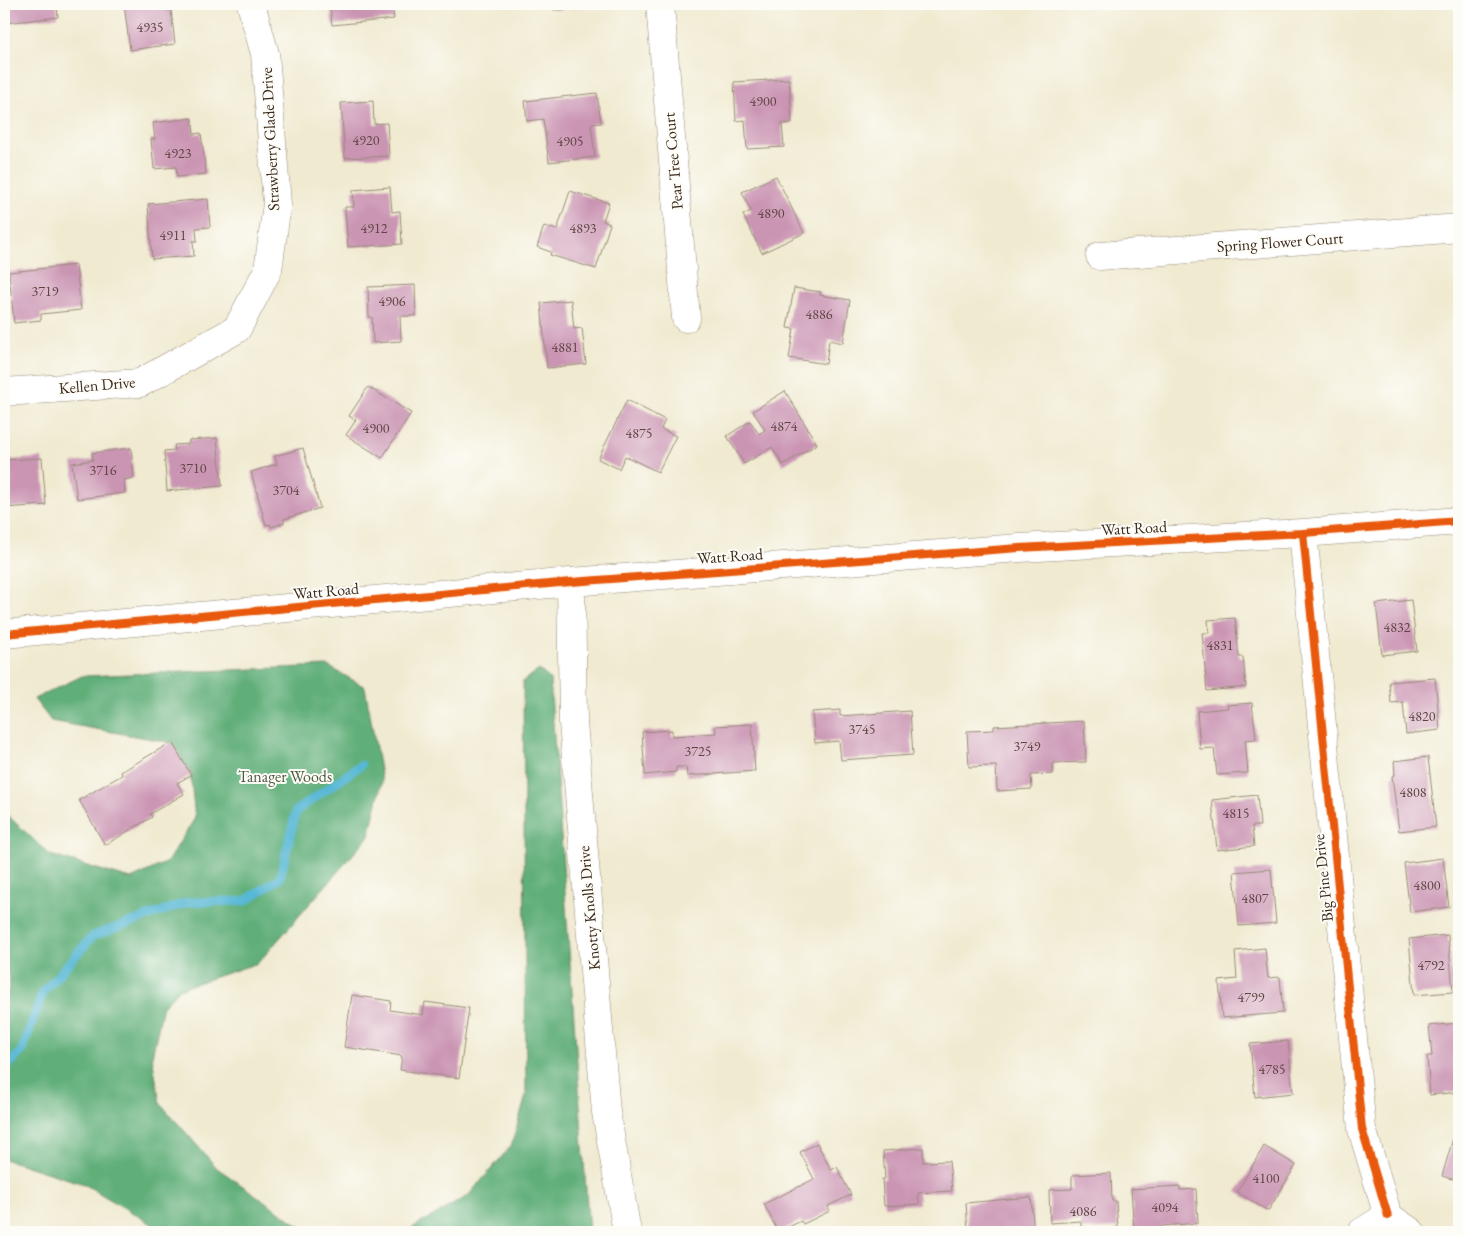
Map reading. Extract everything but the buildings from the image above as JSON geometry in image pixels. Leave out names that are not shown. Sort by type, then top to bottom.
[{"type":"street","name":"Strawberry Glade Drive","points":[[237,329],[268,270],[277,204],[265,54],[251,4]]},
{"type":"street","name":"Pear Tree Court","points":[[660,4],[686,318]]},
{"type":"street","name":"Spring Flower Court","points":[[1100,256],[1459,228]]},
{"type":"street","name":"Kellen Drive","points":[[4,392],[140,383],[237,329]]},
{"type":"street","name":"Watt Road","points":[[4,634],[571,582],[1019,548],[1303,533],[1459,521]]},
{"type":"street","name":"Big Pine Drive","points":[[1303,533],[1362,1129],[1388,1216]]},
{"type":"street","name":"Knotty Knolls Drive","points":[[571,582],[573,723],[606,1112],[627,1232]]},
{"type":"street","points":[[1362,1232],[1388,1216],[1412,1232]]},
{"type":"green space","name":"Tanager Woods","points":[[328,666],[365,687],[382,781],[369,836],[258,963],[179,989],[163,1006],[152,1056],[160,1103],[217,1168],[303,1228],[328,1232],[165,1232],[84,1184],[4,1159],[4,1001],[10,984],[4,955],[4,812],[50,855],[131,879],[167,862],[195,818],[190,771],[168,742],[51,721],[34,699],[82,676]]},
{"type":"green space","points":[[539,670],[550,679],[589,1232],[392,1232],[410,1229],[468,1196],[511,1146],[526,1096],[523,681]]},
{"type":"waterway","points":[[4,1070],[22,1051],[43,992],[93,936],[188,902],[245,901],[280,878],[296,811],[361,765]]},
{"type":"cycle path","points":[[4,634],[571,582],[1019,548],[1303,533],[1459,521]]},
{"type":"cycle path","points":[[1303,533],[1362,1129],[1388,1216]]}]
